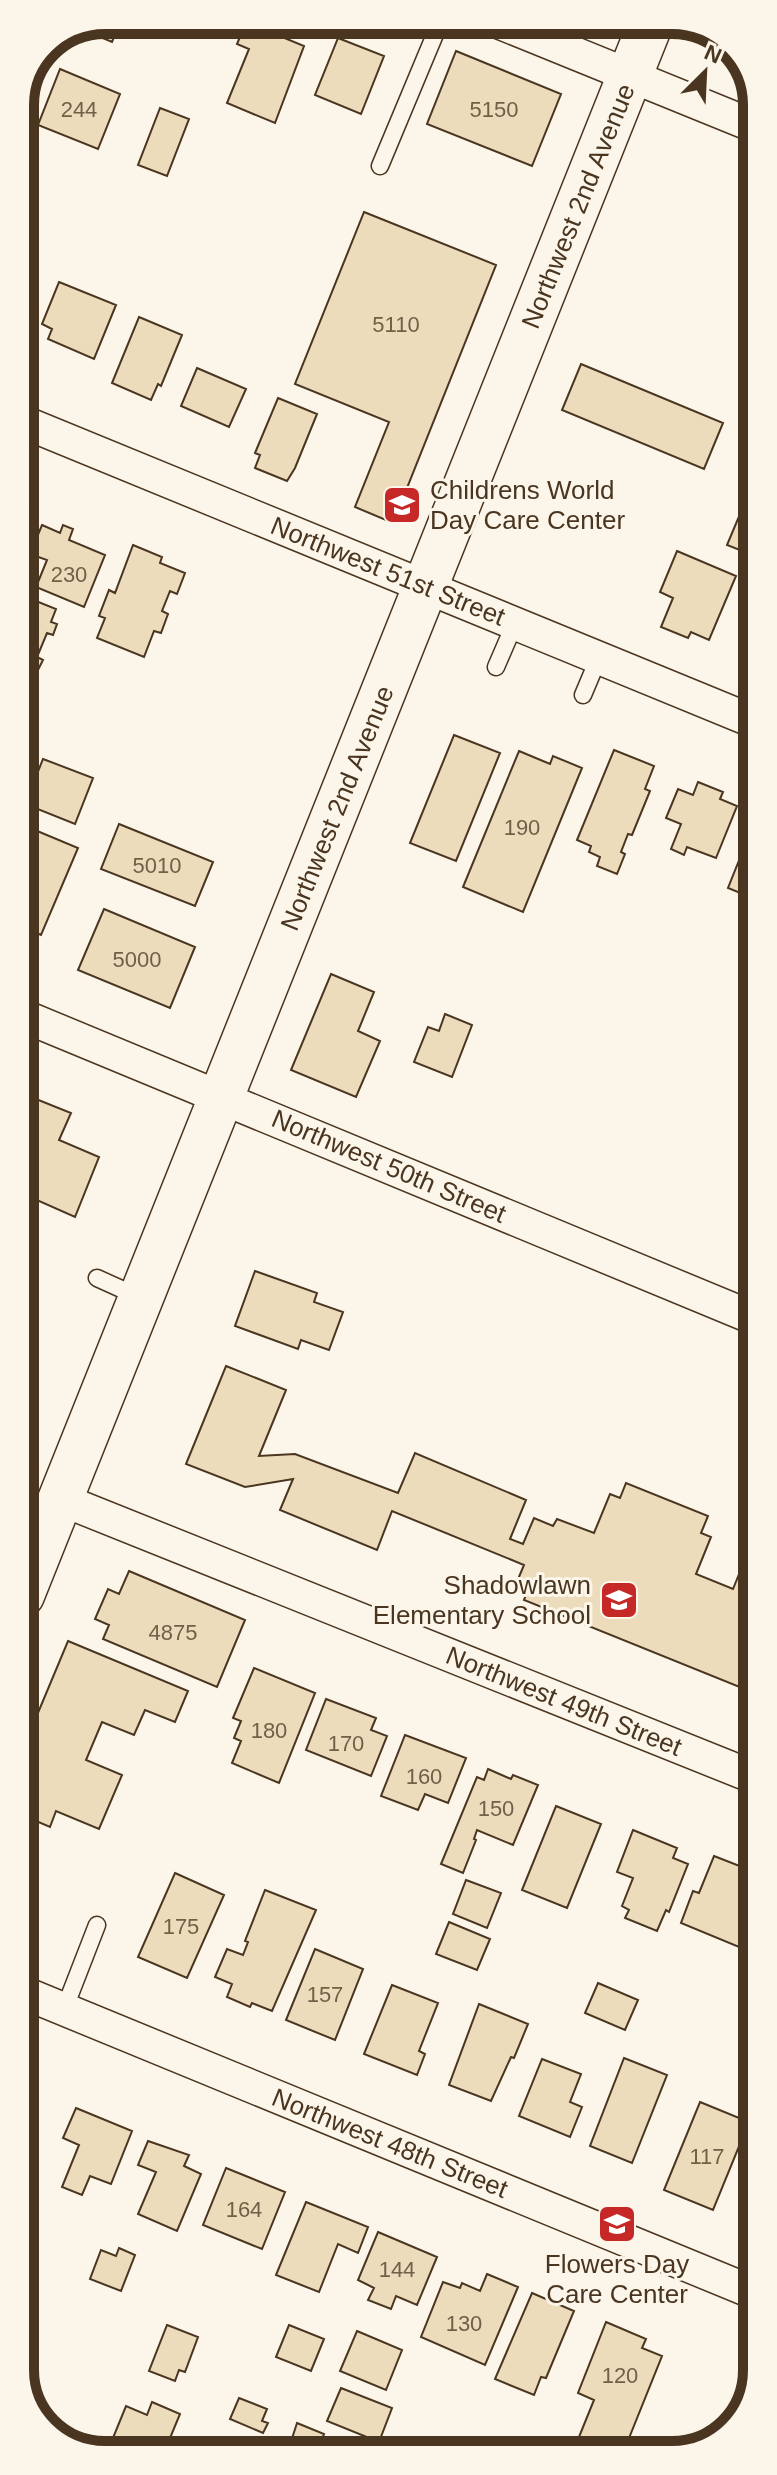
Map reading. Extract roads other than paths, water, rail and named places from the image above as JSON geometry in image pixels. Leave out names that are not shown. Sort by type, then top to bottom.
[{"type":"street","points":[[527,34],[743,122]]},
{"type":"street","name":"Northwest 2nd Avenue","points":[[34,1565],[646,34]]},
{"type":"street","name":"Northwest 51st Street","points":[[34,426],[743,717]]},
{"type":"street","name":"Northwest 50th Street","points":[[34,1020],[743,1314]]},
{"type":"street","name":"Northwest 49th Street","points":[[60,1499],[743,1773]]},
{"type":"street","name":"Northwest 48th Street","points":[[34,1997],[743,2288]]},
{"type":"lane","points":[[380,166],[435,34]]},
{"type":"lane","points":[[496,667],[515,623]]},
{"type":"lane","points":[[583,695],[599,657]]},
{"type":"lane","points":[[97,1278],[141,1297]]},
{"type":"lane","points":[[64,2010],[97,1925]]},
{"type":"place","name":"Childrens World Day Care Center","points":[[402,505]]},
{"type":"place","name":"Shadowlawn Elementary School","points":[[619,1600]]},
{"type":"place","name":"Flowers Day Care Center","points":[[617,2224]]}]
